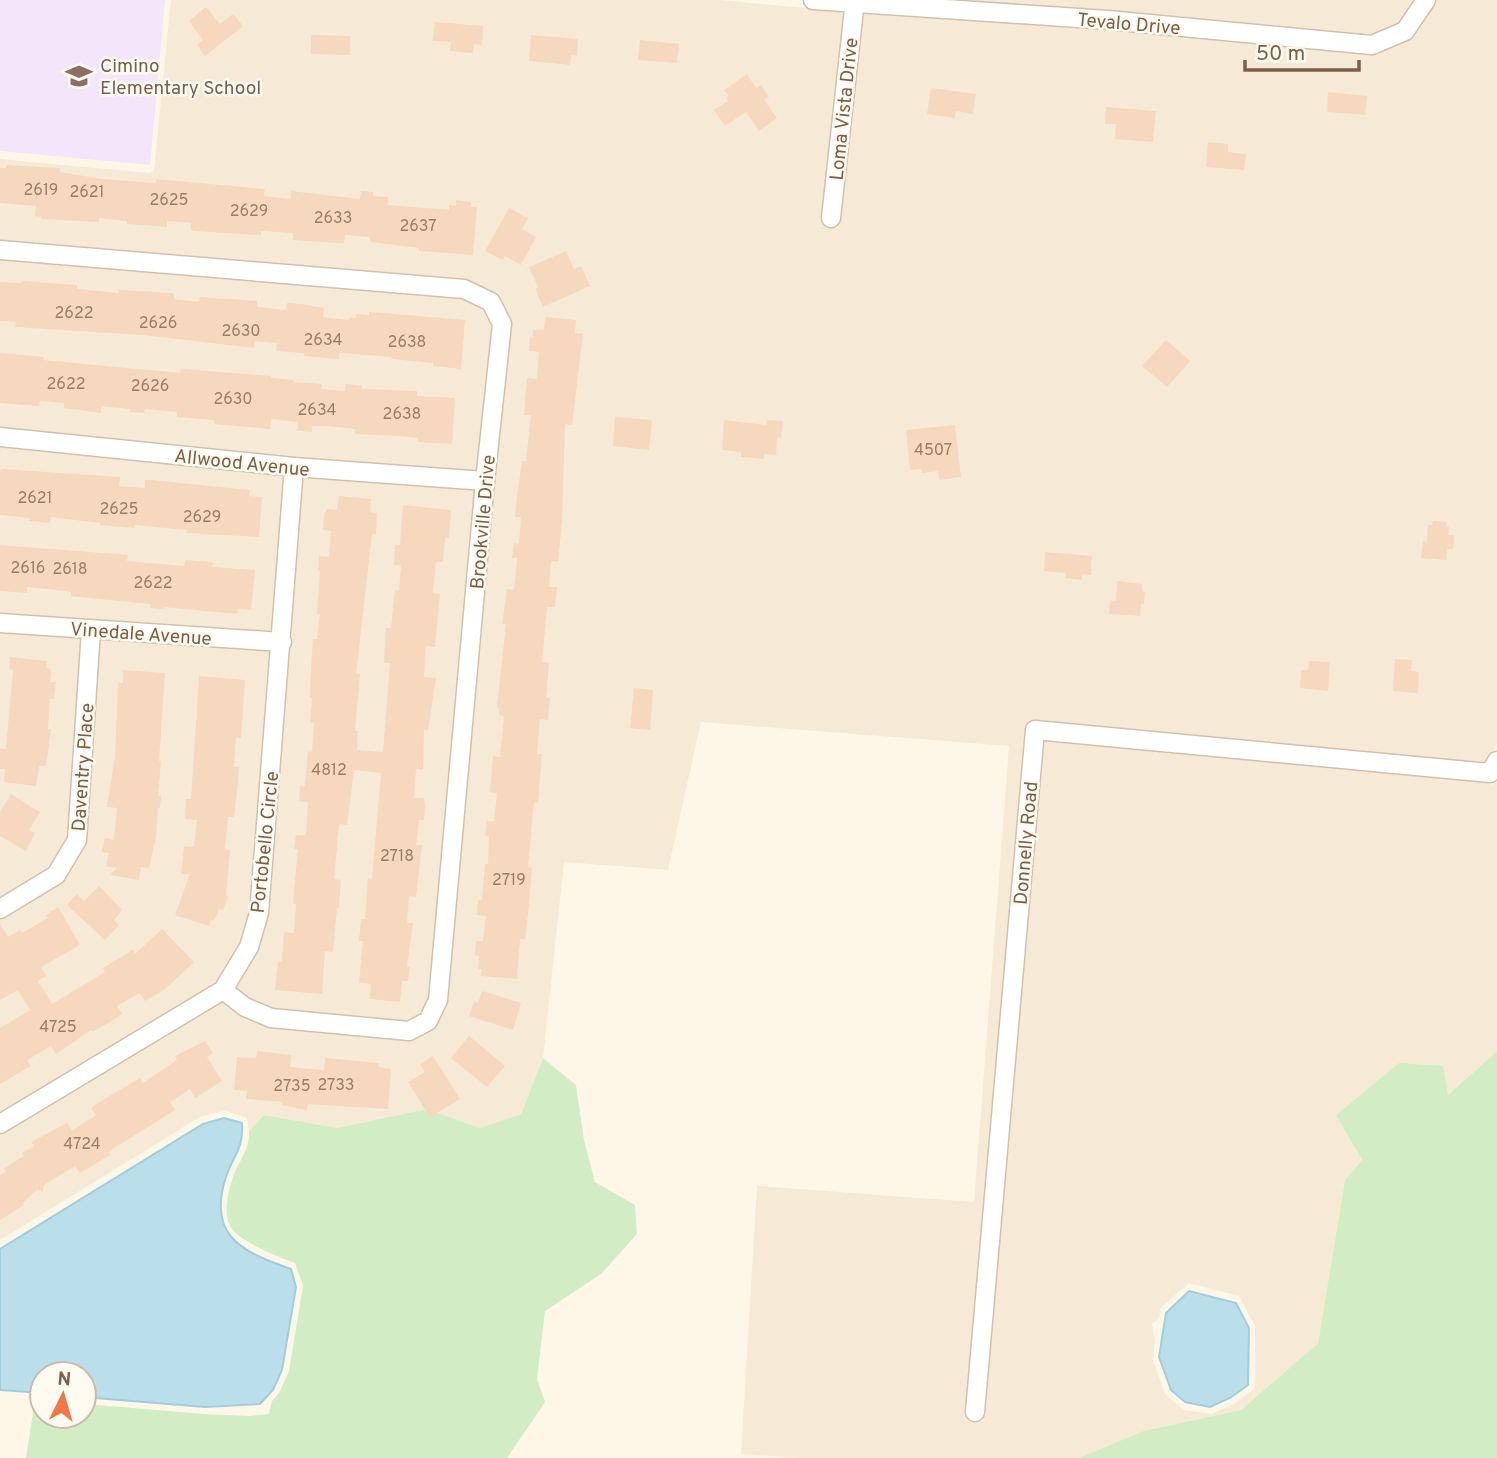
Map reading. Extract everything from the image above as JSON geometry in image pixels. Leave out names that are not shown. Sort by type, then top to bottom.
[{"type":"street","name":"Tevalo Drive","points":[[813,0],[1108,20],[1372,45],[1405,31],[1426,0]]},
{"type":"street","name":"Loma Vista Drive","points":[[831,218],[855,2]]},
{"type":"street","name":"Brookville Drive","points":[[0,250],[464,289],[491,302],[502,324],[485,481],[438,1000],[428,1021],[409,1031],[271,1018],[245,1007],[223,990]]},
{"type":"street","name":"Allwood Avenue","points":[[0,437],[294,467],[485,481]]},
{"type":"street","name":"Portobello Circle","points":[[0,1124],[223,990],[249,947],[259,913],[294,467]]},
{"type":"street","name":"Vinedale Avenue","points":[[0,622],[282,642]]},
{"type":"street","name":"Daventry Place","points":[[0,909],[56,875],[77,840],[91,630]]},
{"type":"street","name":"Donnelly Road","points":[[975,1412],[1035,730],[1494,767]]},
{"type":"shaded area","name":"Cimino Elementary School","points":[[0,0],[165,0],[150,165],[0,151]]},
{"type":"shaded area","points":[[171,0],[720,0],[846,12],[823,225],[838,228],[862,13],[1107,29],[1372,54],[1411,37],[1436,0],[1497,0],[1497,744],[1486,763],[1036,721],[1027,729],[967,1420],[983,1421],[1042,740],[1487,781],[1492,785],[1497,782],[1497,1051],[1448,1095],[1399,1063],[1336,1115],[1362,1160],[1345,1180],[1318,1343],[1241,1410],[1143,1431],[1079,1458],[796,1458],[741,1454],[757,1186],[974,1202],[1009,746],[701,722],[668,870],[564,862],[543,1058],[521,1114],[480,1128],[427,1109],[337,1128],[264,1115],[249,1131],[247,1118],[224,1110],[200,1117],[0,1240],[0,1134],[222,1001],[242,1015],[270,1027],[408,1040],[431,1029],[510,325],[465,280],[0,241],[0,159],[149,173],[154,171]],"holes":[[[1189,1283],[1239,1296],[1255,1326],[1255,1388],[1234,1404],[1212,1414],[1184,1410],[1165,1394],[1153,1360],[1155,1341],[1152,1324],[1159,1318],[1162,1307]]]},
{"type":"shaded area","points":[[933,0],[1416,0],[1400,24],[1371,36],[1108,11]]},
{"type":"shaded area","points":[[0,259],[462,298],[485,309],[494,326],[478,472],[295,459],[0,428]]},
{"type":"shaded area","points":[[0,446],[285,475],[275,633],[0,614]]},
{"type":"shaded area","points":[[301,477],[476,489],[430,997],[422,1014],[408,1022],[273,1009],[249,999],[234,988],[267,913]]},
{"type":"shaded area","points":[[0,631],[83,638],[69,837],[51,868],[0,899]]},
{"type":"shaded area","points":[[99,639],[273,651],[251,911],[242,943],[218,984],[0,1114],[0,919],[63,880]]},
{"type":"green space","points":[[1497,1051],[1497,1458],[1079,1458],[1143,1431],[1241,1410],[1318,1343],[1345,1180],[1362,1160],[1336,1115],[1399,1063],[1443,1066],[1448,1095]]},
{"type":"green space","points":[[543,1058],[576,1085],[584,1140],[595,1182],[635,1205],[637,1234],[601,1274],[545,1311],[537,1379],[545,1402],[507,1458],[26,1458],[30,1430],[98,1430],[98,1405],[205,1414],[269,1414],[272,1401],[279,1393],[289,1371],[303,1286],[295,1263],[244,1239],[232,1229],[227,1217],[231,1183],[246,1149],[249,1131],[264,1115],[337,1128],[427,1109],[480,1128],[521,1114]]},
{"type":"water","points":[[224,1118],[242,1123],[240,1144],[227,1174],[222,1195],[224,1226],[242,1247],[291,1269],[296,1287],[282,1370],[273,1390],[260,1404],[205,1407],[98,1398],[98,1360],[28,1360],[28,1392],[0,1390],[0,1249],[203,1124]]},
{"type":"water","points":[[1189,1291],[1236,1303],[1249,1328],[1248,1385],[1230,1398],[1210,1407],[1185,1402],[1171,1390],[1159,1357],[1166,1313]]},
{"type":"building","points":[[206,7],[220,24],[233,14],[243,26],[205,56],[197,45],[203,40],[189,21]]},
{"type":"building","points":[[435,22],[483,26],[482,45],[474,44],[473,53],[450,51],[451,42],[433,41]]},
{"type":"building","points":[[311,35],[350,36],[350,55],[311,54]]},
{"type":"building","points":[[531,35],[578,39],[577,56],[571,55],[570,65],[529,61]]},
{"type":"building","points":[[640,40],[679,44],[677,63],[638,60]]},
{"type":"building","points":[[747,74],[756,88],[761,85],[769,97],[764,100],[777,118],[759,131],[746,112],[725,126],[714,110],[728,101],[726,98],[729,96],[724,90]]},
{"type":"building","points":[[931,88],[976,94],[973,114],[956,111],[955,118],[927,114]]},
{"type":"building","points":[[1328,92],[1367,96],[1365,115],[1327,112]]},
{"type":"building","points":[[1106,107],[1156,111],[1153,142],[1115,139],[1116,124],[1105,124]]},
{"type":"building","points":[[1208,142],[1228,144],[1228,152],[1246,154],[1244,170],[1206,167]]},
{"type":"building","points":[[6,165],[60,168],[60,172],[102,179],[156,183],[156,179],[265,189],[264,196],[290,199],[291,191],[360,199],[361,191],[373,192],[373,196],[388,197],[388,205],[449,210],[449,205],[456,206],[456,200],[471,202],[471,207],[477,207],[473,255],[419,251],[419,248],[370,242],[370,237],[345,235],[342,243],[293,240],[293,233],[261,231],[261,235],[193,231],[191,223],[167,221],[167,227],[127,224],[127,221],[99,218],[99,222],[41,219],[35,216],[36,206],[0,203],[0,168],[6,168]]},
{"type":"building","points":[[509,208],[528,218],[522,229],[536,237],[521,265],[505,256],[503,260],[485,251]]},
{"type":"building","points":[[566,251],[574,269],[581,266],[590,286],[543,307],[529,267]]},
{"type":"building","points":[[21,281],[77,285],[77,289],[119,293],[119,290],[172,293],[174,299],[199,302],[200,297],[257,301],[257,307],[286,310],[287,303],[301,304],[324,308],[323,317],[348,320],[356,318],[356,314],[369,315],[369,312],[465,320],[461,369],[391,359],[392,357],[339,353],[339,359],[304,356],[304,353],[276,351],[277,343],[254,341],[254,348],[143,335],[15,327],[16,322],[0,321],[0,282],[22,283]]},
{"type":"building","points":[[545,317],[576,320],[575,333],[583,334],[572,425],[565,424],[558,562],[551,561],[549,587],[557,587],[555,607],[547,607],[542,662],[549,663],[546,698],[550,698],[548,720],[540,719],[537,754],[542,754],[538,803],[534,802],[528,867],[532,868],[528,915],[525,939],[520,939],[517,979],[481,976],[482,969],[478,969],[479,956],[475,955],[476,941],[483,941],[486,916],[477,915],[478,900],[482,900],[485,864],[488,864],[489,836],[485,836],[487,821],[494,822],[497,793],[490,792],[493,756],[500,757],[504,716],[499,715],[497,707],[506,624],[502,624],[507,589],[514,590],[517,558],[512,558],[514,543],[519,544],[521,517],[515,517],[516,503],[522,461],[526,461],[531,415],[524,415],[527,378],[537,379],[539,352],[529,351],[530,336],[533,337],[533,330],[544,330]]},
{"type":"building","points":[[1166,340],[1190,361],[1167,387],[1142,366]]},
{"type":"building","points":[[0,353],[44,357],[43,360],[180,373],[181,369],[271,376],[294,382],[322,384],[321,389],[345,391],[346,384],[362,386],[362,389],[417,391],[417,396],[455,398],[452,444],[418,442],[418,438],[400,436],[355,434],[355,429],[326,426],[312,426],[312,432],[298,431],[298,422],[271,419],[270,429],[214,424],[214,420],[177,417],[177,412],[145,409],[144,413],[130,412],[130,409],[101,406],[101,413],[64,408],[64,403],[40,401],[39,406],[0,403]]},
{"type":"building","points":[[615,417],[652,420],[649,450],[613,446]]},
{"type":"building","points":[[724,420],[766,425],[767,420],[783,421],[781,438],[777,437],[776,455],[764,454],[764,459],[741,457],[741,452],[722,450]]},
{"type":"building","points":[[955,425],[961,477],[939,480],[938,471],[922,473],[921,469],[910,470],[906,430]]},
{"type":"building","points":[[2,469],[120,477],[119,486],[145,488],[145,480],[152,480],[250,490],[249,496],[262,497],[259,537],[187,533],[187,530],[135,525],[135,528],[100,525],[51,517],[50,523],[0,515]]},
{"type":"building","points":[[339,496],[371,499],[370,512],[377,513],[376,534],[372,534],[356,674],[360,674],[355,731],[358,731],[357,750],[383,752],[390,663],[384,663],[386,628],[391,628],[395,590],[399,591],[401,565],[394,565],[395,545],[400,545],[403,505],[451,510],[449,538],[445,537],[443,562],[436,562],[433,593],[440,594],[435,647],[426,646],[424,677],[436,678],[428,730],[424,729],[423,770],[416,769],[414,798],[424,798],[425,806],[424,820],[419,820],[416,845],[422,845],[416,897],[409,896],[407,923],[413,923],[407,967],[410,967],[408,981],[402,981],[400,1002],[370,999],[371,984],[359,983],[363,941],[359,941],[361,919],[365,919],[368,878],[372,879],[381,773],[354,770],[347,825],[339,824],[334,879],[341,880],[339,908],[333,952],[325,951],[322,994],[275,990],[278,962],[282,962],[284,932],[294,933],[296,904],[293,904],[298,849],[294,849],[296,835],[306,835],[308,802],[299,801],[300,786],[305,786],[308,751],[312,752],[314,723],[310,722],[310,684],[313,639],[317,639],[320,614],[317,614],[319,556],[329,557],[331,531],[323,530],[324,515],[327,509],[337,510]]},
{"type":"building","points":[[1433,521],[1447,522],[1448,535],[1454,535],[1453,549],[1447,549],[1446,560],[1421,558],[1423,541],[1427,542],[1428,525],[1432,525]]},
{"type":"building","points":[[0,545],[128,555],[127,561],[184,566],[185,560],[213,562],[212,567],[255,570],[251,610],[238,609],[237,614],[150,608],[150,604],[71,596],[71,592],[27,587],[27,593],[0,591]]},
{"type":"building","points":[[1045,552],[1092,556],[1091,575],[1082,574],[1082,580],[1065,578],[1066,573],[1044,571]]},
{"type":"building","points":[[1117,581],[1142,584],[1142,591],[1145,592],[1140,616],[1109,614],[1110,600],[1116,601]]},
{"type":"building","points":[[10,657],[47,661],[46,668],[51,669],[50,682],[56,682],[54,699],[50,699],[48,729],[51,729],[46,766],[39,766],[36,786],[4,782],[5,769],[0,769],[0,748],[6,749],[13,670],[9,669]]},
{"type":"building","points":[[1395,659],[1412,660],[1411,671],[1419,672],[1418,693],[1393,691]]},
{"type":"building","points":[[1309,661],[1330,662],[1328,691],[1300,688],[1301,670],[1308,670]]},
{"type":"building","points":[[123,670],[165,673],[159,761],[160,808],[149,868],[141,867],[139,880],[110,875],[117,868],[106,866],[109,853],[102,852],[105,838],[114,840],[117,808],[107,807],[115,757],[118,683],[123,683]]},
{"type":"building","points":[[199,676],[245,680],[241,738],[236,738],[234,767],[239,767],[234,817],[228,817],[225,849],[230,850],[228,896],[223,910],[219,909],[209,926],[175,915],[190,874],[181,874],[184,846],[194,847],[197,820],[185,819],[186,799],[191,799]]},
{"type":"building","points":[[634,688],[653,690],[650,730],[630,728]]},
{"type":"building","points":[[11,794],[40,812],[29,830],[35,833],[26,851],[0,836],[0,812]]},
{"type":"building","points":[[99,886],[122,910],[114,920],[119,925],[105,940],[67,905],[77,894],[84,901]]},
{"type":"building","points":[[58,907],[80,945],[41,967],[46,976],[38,981],[52,1004],[105,972],[103,968],[133,950],[135,954],[162,929],[194,962],[164,990],[145,1001],[140,993],[117,1006],[122,1014],[110,1022],[92,1032],[91,1030],[56,1054],[51,1046],[27,1060],[31,1066],[0,1084],[0,1028],[30,1010],[18,990],[0,1000],[0,924],[8,937],[20,930],[22,933],[48,918],[46,915]]},
{"type":"building","points":[[482,991],[521,1003],[513,1030],[469,1016]]},
{"type":"building","points":[[469,1036],[505,1066],[487,1087],[451,1058]]},
{"type":"building","points":[[205,1041],[213,1053],[207,1057],[222,1081],[195,1098],[190,1089],[170,1102],[175,1110],[108,1152],[110,1155],[80,1173],[75,1166],[44,1185],[43,1192],[37,1189],[24,1205],[0,1220],[0,1175],[6,1172],[4,1168],[24,1156],[22,1153],[34,1146],[31,1142],[67,1123],[72,1131],[96,1115],[91,1108],[140,1078],[143,1083],[177,1060],[175,1056]]},
{"type":"building","points":[[257,1051],[291,1055],[290,1067],[324,1070],[325,1058],[379,1063],[378,1067],[391,1069],[388,1109],[308,1104],[307,1110],[282,1105],[282,1102],[246,1099],[247,1091],[234,1090],[237,1057],[256,1058]]},
{"type":"building","points":[[433,1056],[460,1099],[430,1117],[408,1082],[425,1072],[420,1064]]},
{"type":"place","name":"Cimino Elementary School","points":[[79,76]]}]
